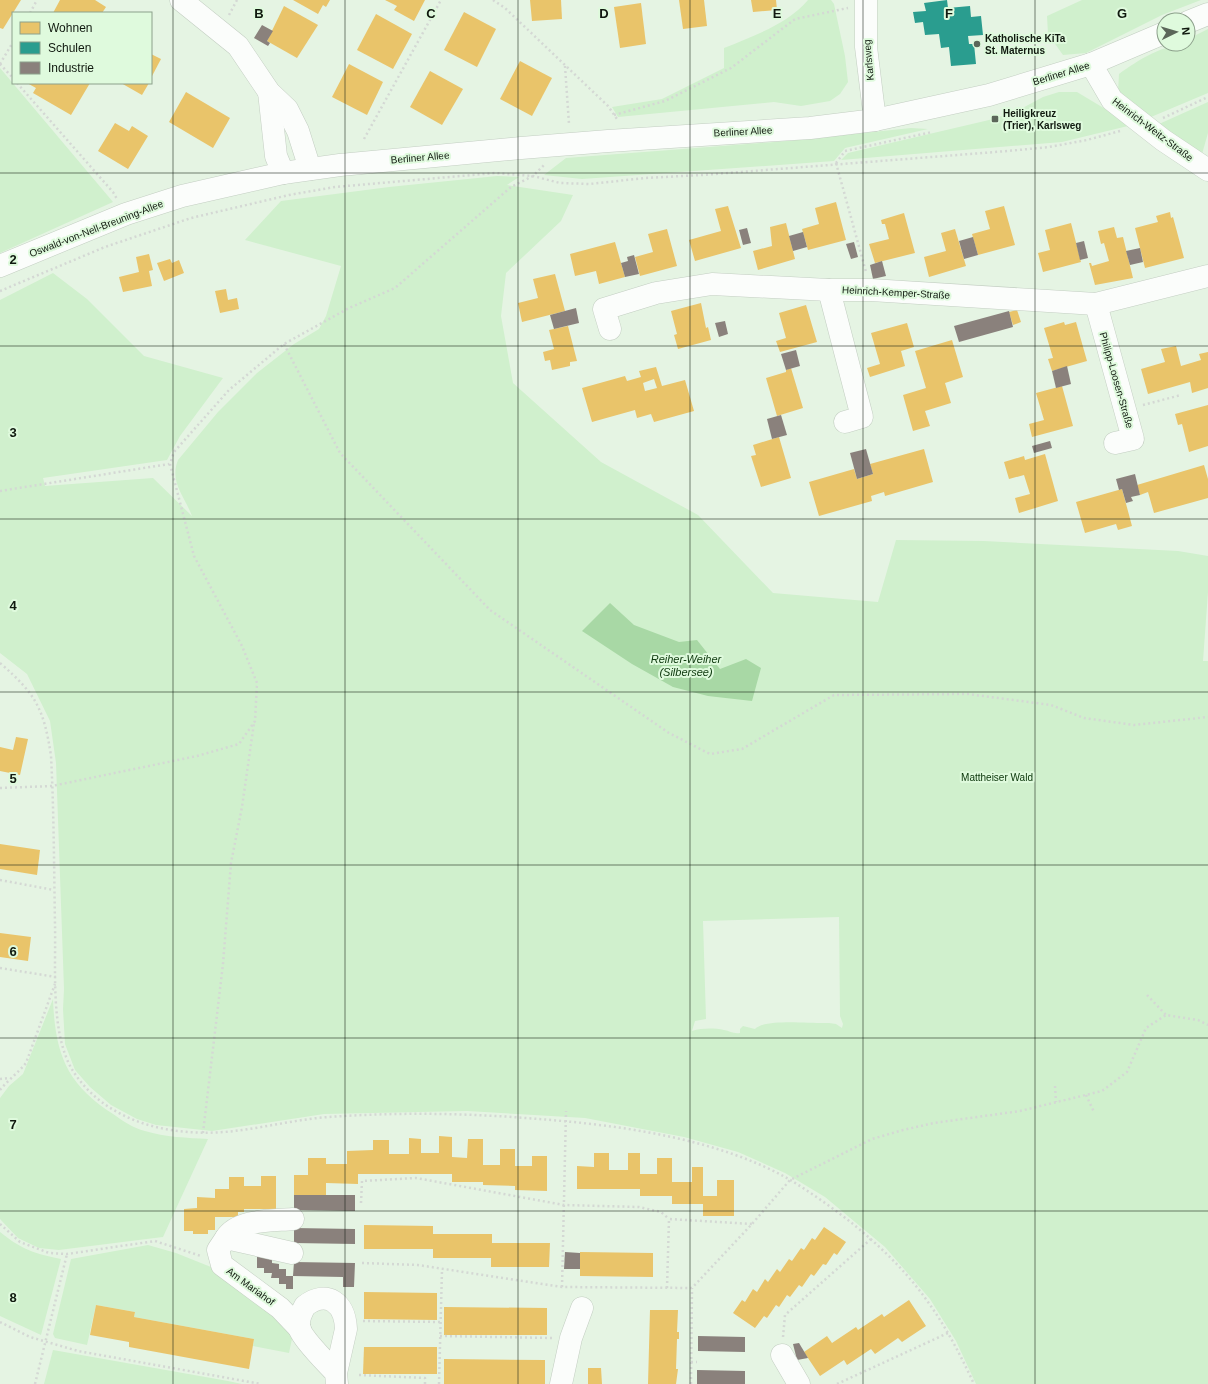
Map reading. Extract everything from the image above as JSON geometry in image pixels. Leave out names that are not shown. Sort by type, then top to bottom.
[{"type":"street","points":[[181,0],[238,46],[269,92],[286,109],[298,132],[310,169]]},
{"type":"street","name":"Karlsweg","points":[[866,2],[866,47],[875,120]]},
{"type":"street","points":[[1196,19],[1208,14]]},
{"type":"street","name":"Berliner Allee","points":[[310,169],[340,165],[647,138],[810,128],[875,120],[989,95],[1091,64],[1156,36]]},
{"type":"street","name":"Heinrich-Weitz-Straße","points":[[1091,64],[1112,100],[1145,126],[1208,170]]},
{"type":"street","points":[[269,92],[276,156],[283,173]]},
{"type":"street","name":"Oswald-von-Nell-Breuning-Allee","points":[[0,266],[126,214],[182,196],[283,173],[310,169]]},
{"type":"street","name":"Heinrich-Kemper-Straße","points":[[610,329],[604,309],[656,293],[712,284],[829,290],[871,290],[1096,304],[1208,276]]},
{"type":"street","points":[[829,290],[862,417],[845,422]]},
{"type":"street","name":"Philipp-Loosen-Straße","points":[[1096,304],[1133,439],[1115,444]]},
{"type":"street","points":[[292,1253],[226,1238],[229,1233],[244,1226],[266,1221],[293,1219]]},
{"type":"street","name":"Am Mariahof","points":[[226,1238],[218,1250],[222,1265],[280,1308],[300,1330],[336,1378]]},
{"type":"street","name":"Am Mariahof","points":[[300,1330],[302,1312],[309,1303],[321,1298],[329,1299],[340,1307],[344,1314],[346,1328],[336,1378]]},
{"type":"street","points":[[561,1384],[571,1338],[582,1308]]},
{"type":"street","points":[[782,1355],[799,1384]]},
{"type":"path","points":[[31,12],[37,0]]},
{"type":"path","points":[[364,139],[441,0]]},
{"type":"path","points":[[493,0],[505,8],[608,106],[617,119]]},
{"type":"path","points":[[614,115],[665,101],[731,68],[795,19],[866,2]]},
{"type":"path","points":[[12,44],[0,64],[12,77]]},
{"type":"path","points":[[565,66],[569,124]]},
{"type":"path","points":[[18,84],[113,192],[126,214]]},
{"type":"path","points":[[0,291],[105,247],[192,218],[289,195],[335,187],[495,173],[533,176],[560,184],[590,184],[645,178],[702,175],[836,163],[912,159],[1049,147],[1088,140],[1145,126],[1208,97]]},
{"type":"path","points":[[836,163],[845,151],[932,132]]},
{"type":"path","points":[[203,1133],[223,964],[231,863],[242,807],[255,721],[257,683],[242,646],[194,556],[170,464],[174,452],[229,390],[284,344],[350,308],[395,288],[511,187],[533,176],[544,166],[554,146]]},
{"type":"path","points":[[836,163],[871,290]]},
{"type":"path","points":[[284,344],[340,453],[490,610],[669,733],[710,754],[742,749],[834,695],[968,694],[1052,705],[1084,718],[1134,725],[1208,717]]},
{"type":"path","points":[[1125,410],[1181,395]]},
{"type":"path","points":[[0,491],[170,464]]},
{"type":"path","points":[[0,663],[22,682],[38,705],[46,727],[51,756],[56,982],[59,1033],[65,1055],[75,1073],[91,1092],[110,1108],[133,1121],[151,1128],[203,1133],[238,1131],[326,1117],[444,1113],[564,1121],[639,1131],[684,1140],[736,1156],[790,1180],[842,1216],[871,1239],[895,1261],[916,1286],[948,1333],[974,1384]]},
{"type":"path","points":[[0,788],[52,786],[197,756],[239,744],[255,721]]},
{"type":"path","points":[[0,880],[54,890]]},
{"type":"path","points":[[0,968],[56,977]]},
{"type":"path","points":[[0,1079],[9,1078],[18,1074],[26,1063],[56,982]]},
{"type":"path","points":[[1147,995],[1166,1015],[1198,1020],[1208,1025]]},
{"type":"path","points":[[691,1384],[692,1288],[752,1224],[790,1180],[872,1139],[890,1133],[934,1123],[1020,1111],[1102,1091],[1127,1072],[1146,1028],[1166,1015]]},
{"type":"path","points":[[0,1090],[9,1078]]},
{"type":"path","points":[[1055,1086],[1056,1102]]},
{"type":"path","points":[[1086,1095],[1094,1112]]},
{"type":"path","points":[[562,1287],[564,1121],[566,1111]]},
{"type":"path","points":[[362,1203],[362,1181],[416,1178],[564,1205],[639,1207],[661,1212],[669,1219],[752,1224]]},
{"type":"path","points":[[667,1288],[669,1219]]},
{"type":"path","points":[[0,1224],[20,1242],[29,1247],[48,1253],[67,1254],[155,1241],[205,1257],[222,1265]]},
{"type":"path","points":[[783,1327],[785,1315],[791,1309],[871,1239]]},
{"type":"path","points":[[35,1384],[44,1341],[67,1254]]},
{"type":"path","points":[[362,1263],[418,1265],[442,1270],[562,1287],[692,1288]]},
{"type":"path","points":[[439,1384],[442,1270]]},
{"type":"path","points":[[360,1321],[440,1322]]},
{"type":"path","points":[[0,1322],[30,1337],[78,1351],[261,1384]]},
{"type":"path","points":[[837,1384],[948,1333]]},
{"type":"path","points":[[440,1336],[549,1338]]},
{"type":"path","points":[[691,1362],[697,1362]]},
{"type":"path","points":[[359,1376],[425,1378],[425,1384]]},
{"type":"green space","points":[[808,0],[831,0],[834,4],[845,56],[848,82],[840,94],[830,101],[801,106],[774,102],[618,117],[612,107],[662,99],[724,68],[724,48],[780,23],[791,16]]},
{"type":"green space","points":[[1082,0],[1201,0],[1170,12],[1156,12],[1156,18],[1086,53],[1063,55],[1048,34],[1047,16]]},
{"type":"green space","points":[[1208,29],[1208,93],[1151,117],[1118,92],[1119,74],[1143,58],[1156,52],[1196,52],[1196,35]]},
{"type":"green space","points":[[0,68],[113,202],[0,253]]},
{"type":"green space","points":[[1059,92],[1077,92],[1132,125],[1062,142],[841,160],[848,153],[989,120],[1017,111],[1043,97]]},
{"type":"green space","points":[[1208,102],[1208,133],[1202,154],[1159,124]]},
{"type":"green space","points":[[911,128],[928,129],[845,148],[834,161],[582,179],[544,175],[566,158],[787,141]]},
{"type":"green space","name":"Mattheiser Wald","points":[[497,176],[519,177],[507,185],[573,195],[561,221],[506,273],[501,316],[513,383],[601,462],[698,515],[773,593],[878,602],[896,540],[984,541],[1178,551],[1208,556],[1208,592],[1203,661],[1208,661],[1208,1384],[976,1384],[956,1341],[930,1299],[885,1247],[825,1197],[785,1173],[738,1152],[684,1137],[585,1118],[467,1111],[324,1114],[212,1131],[156,1125],[137,1119],[111,1105],[90,1087],[75,1070],[65,1044],[56,763],[50,721],[27,674],[0,653],[0,300],[53,273],[87,299],[144,356],[223,378],[180,436],[167,460],[43,478],[45,486],[153,478],[192,516],[179,489],[175,475],[178,460],[218,412],[257,373],[294,344],[319,329],[326,316],[341,266],[245,240],[281,201],[389,187]],"holes":[[[839,917],[840,1016],[843,1024],[842,1028],[836,1024],[829,1023],[790,1022],[769,1024],[755,1029],[743,1026],[740,1029],[740,1033],[712,1029],[692,1031],[695,1021],[706,1019],[703,921]]]},
{"type":"green space","points":[[53,999],[57,1036],[60,1051],[66,1066],[84,1091],[97,1103],[124,1122],[141,1130],[168,1136],[208,1139],[163,1237],[59,1250],[39,1248],[18,1238],[0,1219],[0,1098],[9,1086],[23,1074]]},
{"type":"green space","points":[[0,1232],[22,1247],[43,1255],[61,1259],[41,1335],[0,1316]]},
{"type":"green space","points":[[148,1245],[176,1253],[211,1267],[278,1318],[293,1334],[289,1353],[253,1346],[254,1339],[134,1317],[135,1312],[96,1305],[87,1345],[55,1338],[53,1334],[71,1259]]},
{"type":"green space","points":[[53,1350],[228,1381],[242,1384],[44,1384]]},
{"type":"water","name":"Reiher-Weiher (Silbersee)","points":[[610,603],[634,625],[679,642],[697,640],[720,669],[746,659],[761,668],[752,701],[708,696],[673,687],[632,664],[582,631]]},
{"type":"building: Wohnen","points":[[0,0],[21,0],[14,12],[12,12],[3,29],[0,28]]},
{"type":"building: Wohnen","points":[[60,0],[95,0],[106,7],[103,12],[54,12]]},
{"type":"building: Wohnen","points":[[293,0],[330,0],[326,7],[323,5],[318,14]]},
{"type":"building: Wohnen","points":[[385,0],[425,0],[414,21],[394,10],[397,6]]},
{"type":"building: Wohnen","points":[[530,0],[561,0],[562,19],[532,21]]},
{"type":"building: Wohnen","points":[[679,0],[704,0],[707,26],[683,29]]},
{"type":"building: Wohnen","points":[[751,0],[776,0],[777,10],[753,12]]},
{"type":"building: Wohnen","points":[[641,3],[646,44],[620,48],[614,7]]},
{"type":"building: Wohnen","points":[[284,6],[318,25],[297,58],[267,41]]},
{"type":"building: Wohnen","points":[[464,12],[496,29],[477,67],[444,50]]},
{"type":"building: Wohnen","points":[[376,14],[412,34],[393,69],[357,50]]},
{"type":"building: Wohnen","points":[[152,54],[161,59],[152,76]]},
{"type":"building: Wohnen","points":[[520,61],[552,78],[532,116],[500,99]]},
{"type":"building: Wohnen","points":[[349,64],[383,82],[367,115],[332,97]]},
{"type":"building: Wohnen","points":[[430,71],[463,89],[442,125],[410,107]]},
{"type":"building: Wohnen","points":[[29,84],[89,84],[71,115],[33,93],[36,88]]},
{"type":"building: Wohnen","points":[[123,84],[148,84],[142,95]]},
{"type":"building: Wohnen","points":[[186,92],[230,118],[213,148],[169,122]]},
{"type":"building: Wohnen","points":[[115,123],[129,131],[132,126],[148,136],[128,169],[98,151]]},
{"type":"building: Wohnen","points":[[836,202],[846,240],[808,250],[802,229],[819,224],[815,208]]},
{"type":"building: Wohnen","points":[[728,206],[741,248],[695,261],[689,240],[721,231],[715,209]]},
{"type":"building: Wohnen","points":[[1004,206],[1015,245],[978,255],[972,234],[990,229],[985,211]]},
{"type":"building: Wohnen","points":[[1170,212],[1171,218],[1173,217],[1184,258],[1145,268],[1135,228],[1158,222],[1156,216]]},
{"type":"building: Wohnen","points":[[904,213],[915,253],[875,263],[869,244],[889,239],[885,224],[882,224],[881,220]]},
{"type":"building: Wohnen","points":[[786,223],[795,259],[758,270],[753,251],[772,246],[770,227]]},
{"type":"building: Wohnen","points":[[1071,223],[1081,262],[1043,272],[1038,253],[1050,250],[1045,230]]},
{"type":"building: Wohnen","points":[[1114,227],[1117,238],[1123,237],[1133,278],[1095,285],[1089,263],[1091,263],[1092,266],[1109,261],[1104,243],[1101,244],[1098,231]]},
{"type":"building: Wohnen","points":[[667,229],[677,266],[640,276],[635,257],[653,252],[648,234]]},
{"type":"building: Wohnen","points":[[955,229],[966,266],[929,277],[924,257],[946,251],[941,233]]},
{"type":"building: Wohnen","points":[[615,242],[625,277],[599,284],[596,271],[575,276],[570,254]]},
{"type":"building: Wohnen","points":[[149,254],[153,270],[149,271],[152,286],[123,292],[119,277],[139,272],[136,257]]},
{"type":"building: Wohnen","points":[[170,259],[172,263],[179,260],[184,273],[164,281],[157,263]]},
{"type":"building: Wohnen","points":[[555,274],[565,311],[522,322],[518,303],[538,298],[533,279]]},
{"type":"building: Wohnen","points":[[226,289],[228,300],[237,298],[239,309],[220,313],[215,291]]},
{"type":"building: Wohnen","points":[[701,303],[706,328],[708,327],[711,340],[678,349],[674,335],[677,334],[671,311]]},
{"type":"building: Wohnen","points":[[806,305],[817,342],[780,352],[776,341],[786,338],[779,313]]},
{"type":"building: Wohnen","points":[[1017,310],[1021,322],[1013,325],[1009,312]]},
{"type":"building: Wohnen","points":[[1064,322],[1065,325],[1076,322],[1087,361],[1052,371],[1048,359],[1053,358],[1044,328]]},
{"type":"building: Wohnen","points":[[907,323],[914,347],[901,351],[905,366],[870,377],[867,368],[880,364],[871,333]]},
{"type":"building: Wohnen","points":[[568,326],[577,361],[570,362],[570,366],[552,370],[550,360],[545,361],[543,352],[554,349],[549,330]]},
{"type":"building: Wohnen","points":[[952,340],[963,377],[945,383],[951,403],[925,411],[930,426],[913,431],[903,395],[926,388],[915,351]]},
{"type":"building: Wohnen","points":[[1176,346],[1181,366],[1201,360],[1199,354],[1208,352],[1208,388],[1192,393],[1190,382],[1148,394],[1141,369],[1165,362],[1161,349]]},
{"type":"building: Wohnen","points":[[656,367],[662,386],[685,380],[694,411],[654,422],[651,414],[637,418],[635,410],[592,422],[582,388],[625,376],[627,381],[641,377],[639,371]],"holes":[[[654,379],[657,388],[645,391],[643,383]]]},
{"type":"building: Wohnen","points":[[791,368],[803,408],[777,416],[766,378],[786,372],[786,370]]},
{"type":"building: Wohnen","points":[[1062,386],[1073,426],[1032,437],[1029,424],[1044,420],[1036,393]]},
{"type":"building: Wohnen","points":[[1208,405],[1208,446],[1189,452],[1182,424],[1178,425],[1175,414]]},
{"type":"building: Wohnen","points":[[779,437],[791,478],[761,487],[751,456],[756,455],[753,445]]},
{"type":"building: Wohnen","points":[[924,449],[933,482],[885,496],[884,492],[871,496],[872,501],[819,516],[809,482],[854,469],[857,479],[873,474],[870,464]]},
{"type":"building: Wohnen","points":[[1045,454],[1058,501],[1019,513],[1015,498],[1030,494],[1024,475],[1009,479],[1004,462],[1024,456],[1025,460]]},
{"type":"building: Wohnen","points":[[1204,465],[1208,479],[1208,498],[1154,513],[1148,492],[1140,495],[1137,485]]},
{"type":"building: Wohnen","points":[[1122,489],[1132,526],[1118,530],[1116,524],[1085,533],[1076,502]]},
{"type":"building: Wohnen","points":[[16,737],[28,739],[20,775],[0,771],[0,747],[13,750]]},
{"type":"building: Wohnen","points":[[0,844],[40,850],[37,875],[0,869]]},
{"type":"building: Wohnen","points":[[0,933],[31,937],[28,961],[0,957]]},
{"type":"building: Wohnen","points":[[439,1136],[452,1137],[452,1157],[467,1158],[468,1139],[483,1139],[483,1165],[500,1165],[500,1149],[515,1149],[515,1166],[532,1166],[532,1156],[547,1156],[547,1191],[515,1190],[515,1186],[483,1185],[483,1182],[452,1182],[452,1174],[358,1174],[358,1184],[326,1183],[326,1195],[294,1195],[294,1175],[308,1175],[308,1158],[326,1158],[326,1164],[347,1164],[347,1151],[373,1150],[373,1140],[389,1140],[389,1154],[409,1154],[409,1138],[421,1139],[421,1153],[439,1153]]},
{"type":"building: Wohnen","points":[[594,1153],[609,1153],[609,1170],[628,1170],[628,1153],[640,1153],[640,1174],[657,1174],[657,1158],[672,1158],[672,1182],[692,1182],[692,1167],[703,1167],[703,1196],[717,1196],[717,1180],[734,1180],[734,1216],[703,1216],[703,1204],[672,1204],[672,1196],[640,1196],[640,1189],[577,1189],[577,1166],[594,1167]]},
{"type":"building: Wohnen","points":[[261,1176],[276,1176],[276,1209],[244,1209],[244,1212],[238,1212],[238,1217],[215,1217],[215,1230],[208,1230],[208,1234],[193,1234],[193,1231],[184,1231],[184,1209],[197,1208],[197,1197],[215,1198],[215,1189],[229,1189],[229,1177],[244,1177],[244,1186],[261,1186]]},
{"type":"building: Wohnen","points":[[364,1225],[433,1226],[433,1234],[492,1234],[492,1243],[550,1243],[549,1267],[491,1267],[491,1258],[433,1258],[433,1249],[364,1249]]},
{"type":"building: Wohnen","points":[[824,1227],[846,1242],[837,1255],[834,1253],[826,1265],[823,1264],[814,1276],[811,1274],[802,1287],[799,1285],[790,1297],[787,1295],[779,1307],[776,1305],[767,1318],[764,1316],[755,1328],[733,1313],[742,1300],[745,1302],[753,1289],[757,1292],[765,1279],[768,1282],[777,1269],[780,1272],[789,1259],[792,1261],[801,1248],[804,1250],[812,1238],[815,1240]]},
{"type":"building: Wohnen","points":[[580,1252],[653,1253],[653,1277],[580,1276]]},
{"type":"building: Wohnen","points":[[364,1292],[437,1293],[437,1320],[364,1319]]},
{"type":"building: Wohnen","points":[[909,1300],[926,1326],[902,1342],[898,1338],[875,1354],[871,1349],[847,1365],[844,1360],[820,1376],[804,1352],[827,1336],[832,1343],[856,1327],[858,1330],[882,1314],[884,1317]]},
{"type":"building: Wohnen","points":[[96,1305],[135,1312],[134,1317],[254,1339],[249,1369],[129,1347],[129,1342],[90,1335]]},
{"type":"building: Wohnen","points":[[444,1307],[547,1308],[547,1335],[444,1335]]},
{"type":"building: Wohnen","points":[[650,1310],[678,1310],[677,1332],[679,1332],[679,1339],[677,1339],[676,1369],[678,1369],[676,1384],[648,1384]]},
{"type":"building: Wohnen","points":[[364,1347],[437,1347],[437,1374],[363,1374]]},
{"type":"building: Wohnen","points":[[444,1359],[545,1360],[545,1384],[444,1384]]},
{"type":"building: Wohnen","points":[[588,1368],[601,1368],[602,1384],[588,1384]]},
{"type":"building: Schulen","points":[[947,0],[948,8],[970,6],[971,17],[981,16],[983,35],[968,36],[969,44],[974,44],[976,64],[951,66],[949,47],[941,48],[939,34],[925,35],[923,22],[915,23],[913,12],[926,11],[924,3]]},
{"type":"building: Industrie","points":[[262,25],[273,31],[267,41],[270,43],[268,46],[254,38]]},
{"type":"building: Industrie","points":[[747,228],[751,243],[743,245],[739,230]]},
{"type":"building: Industrie","points":[[803,232],[807,247],[793,251],[789,236]]},
{"type":"building: Industrie","points":[[973,237],[978,255],[964,259],[959,241]]},
{"type":"building: Industrie","points":[[1084,241],[1088,258],[1080,260],[1076,243]]},
{"type":"building: Industrie","points":[[854,242],[858,257],[851,259],[846,244]]},
{"type":"building: Industrie","points":[[1140,248],[1143,262],[1130,265],[1126,251]]},
{"type":"building: Industrie","points":[[634,255],[639,274],[625,277],[621,263],[628,261],[627,257]]},
{"type":"building: Industrie","points":[[882,261],[886,276],[873,279],[870,265]]},
{"type":"building: Industrie","points":[[576,308],[579,323],[554,329],[550,315]]},
{"type":"building: Industrie","points":[[1009,311],[1013,327],[959,342],[954,326]]},
{"type":"building: Industrie","points":[[725,321],[728,334],[719,337],[715,323]]},
{"type":"building: Industrie","points":[[796,350],[800,366],[786,370],[781,354]]},
{"type":"building: Industrie","points":[[1067,366],[1071,384],[1056,388],[1052,371]]},
{"type":"building: Industrie","points":[[781,415],[787,435],[772,439],[767,419]]},
{"type":"building: Industrie","points":[[1050,441],[1052,448],[1034,453],[1032,446]]},
{"type":"building: Industrie","points":[[866,449],[873,474],[857,479],[850,453]]},
{"type":"building: Industrie","points":[[1135,474],[1140,495],[1131,497],[1133,501],[1126,503],[1122,489],[1119,490],[1116,479]]},
{"type":"building: Industrie","points":[[294,1195],[355,1195],[355,1211],[294,1210]]},
{"type":"building: Industrie","points":[[294,1228],[355,1229],[355,1244],[294,1243]]},
{"type":"building: Industrie","points":[[565,1252],[580,1253],[580,1269],[564,1269]]},
{"type":"building: Industrie","points":[[257,1253],[272,1258],[272,1263],[279,1264],[279,1269],[286,1269],[286,1276],[293,1276],[293,1289],[286,1289],[286,1284],[279,1284],[279,1278],[271,1278],[272,1273],[264,1273],[264,1268],[257,1268]]},
{"type":"building: Industrie","points":[[294,1262],[355,1263],[354,1287],[343,1287],[343,1277],[293,1276]]},
{"type":"building: Industrie","points":[[698,1336],[745,1337],[745,1352],[698,1351]]},
{"type":"building: Industrie","points":[[799,1343],[808,1358],[797,1360],[793,1344]]},
{"type":"building: Industrie","points":[[697,1370],[745,1371],[745,1384],[697,1384]]},
{"type":"place","name":"Katholische KiTa St. Maternus","points":[[977,44]]},
{"type":"place","name":"Heiligkreuz (Trier), Karlsweg","points":[[995,119]]}]
